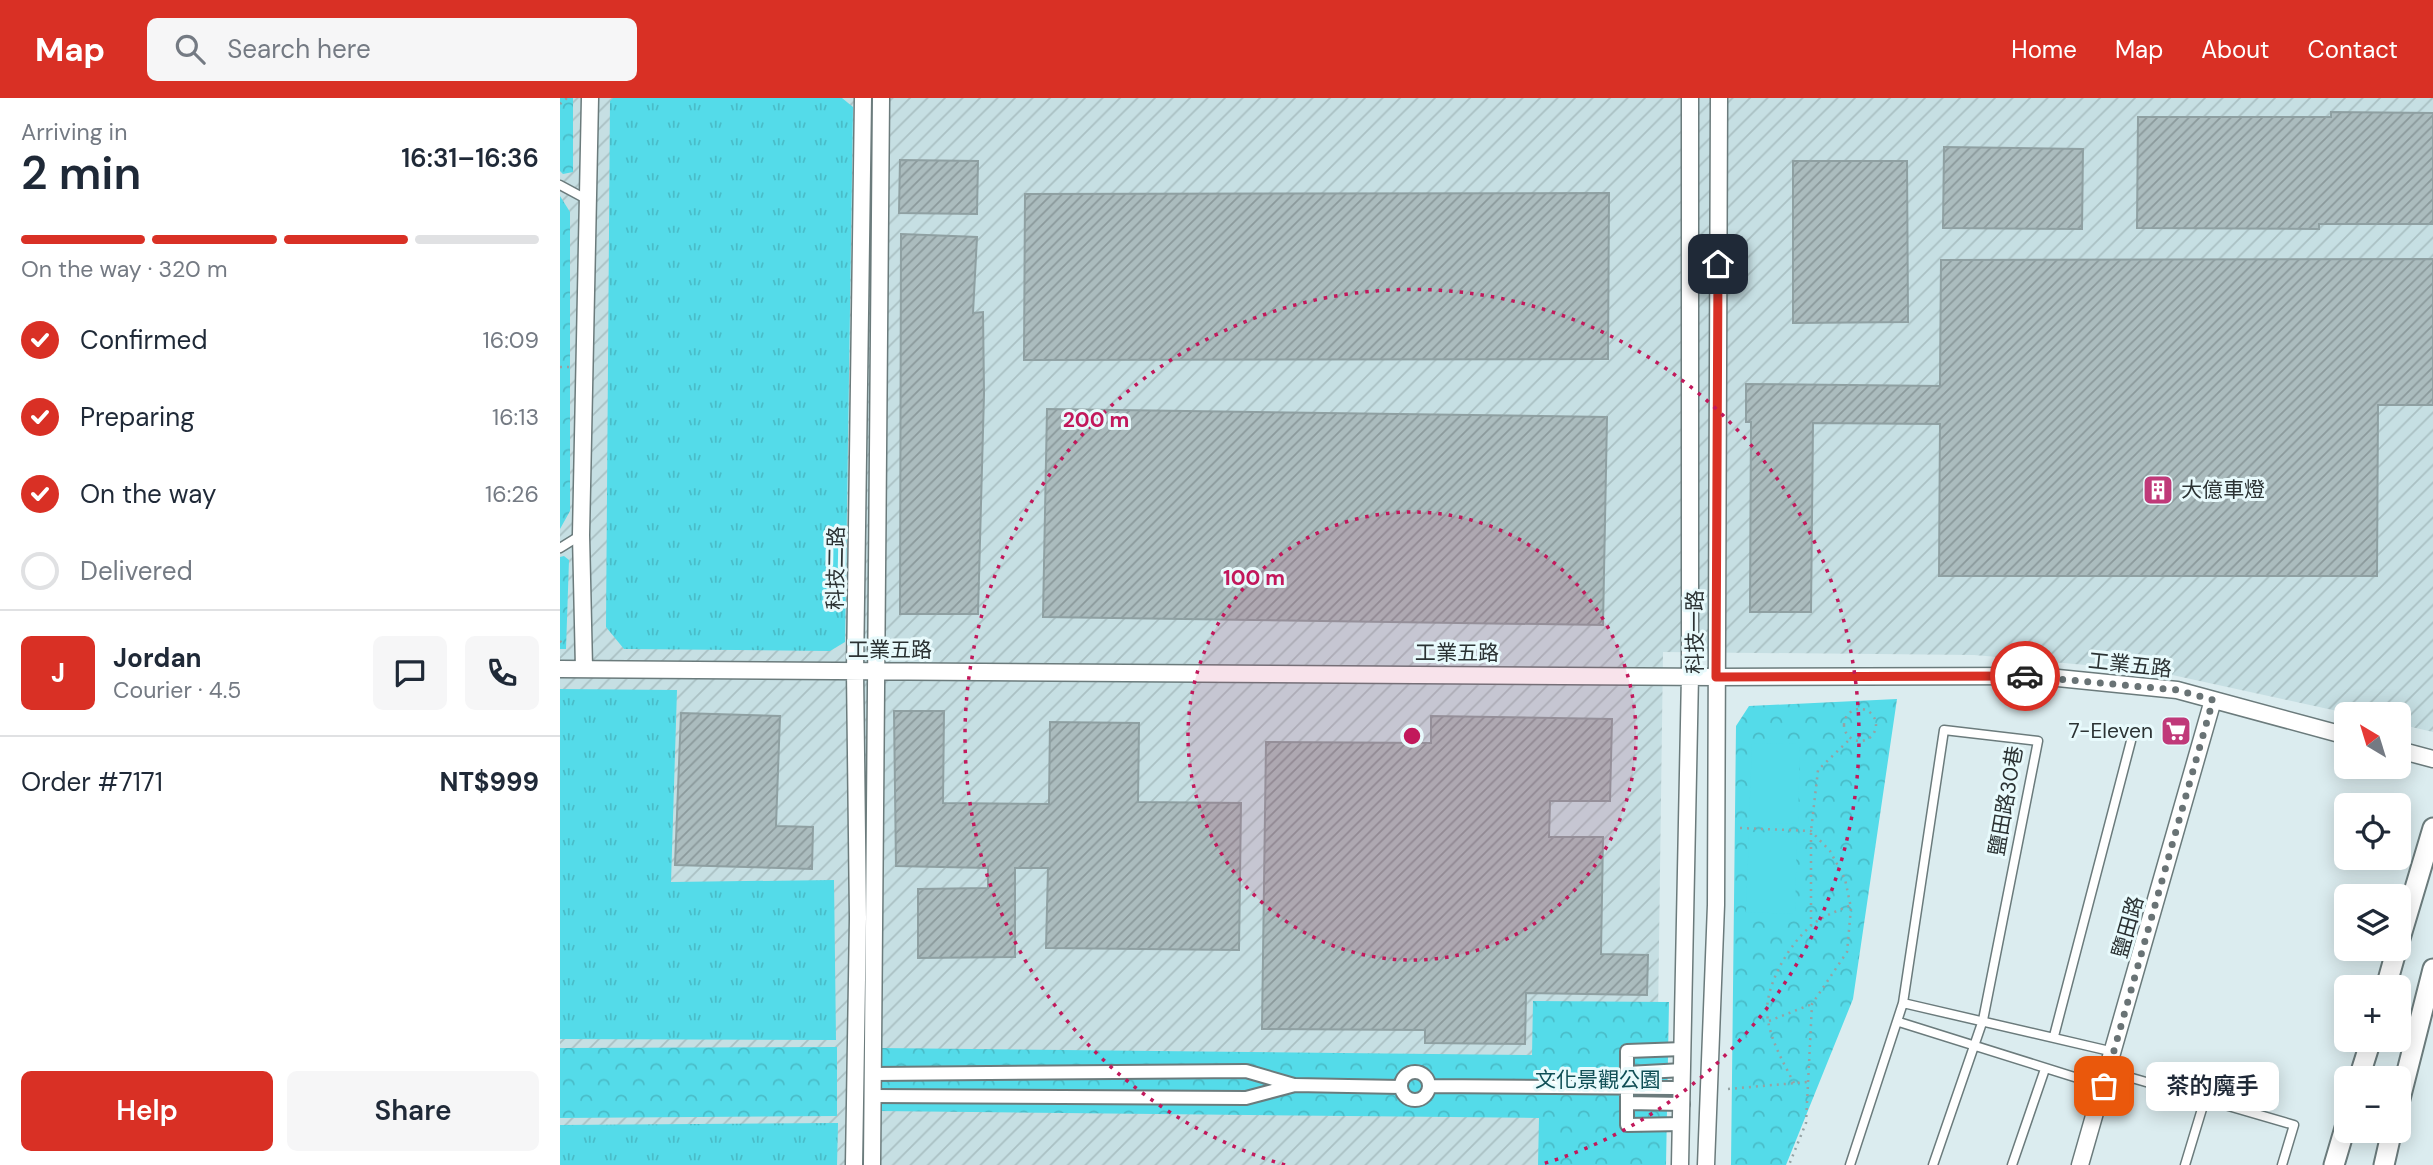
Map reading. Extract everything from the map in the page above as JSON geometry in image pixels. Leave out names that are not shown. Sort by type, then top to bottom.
[{"type":"street","points":[[584,668],[581,535],[590,98]]},
{"type":"street","name":"科技二路","points":[[854,1165],[858,918],[855,671],[863,98]]},
{"type":"street","name":"科技二路","points":[[872,1165],[881,98]]},
{"type":"street","name":"科技一路","points":[[1680,1165],[1690,675],[1690,98]]},
{"type":"street","name":"科技一路","points":[[1706,1165],[1716,905],[1719,98]]},
{"type":"street","name":"工業五路","points":[[560,669],[2038,677],[2177,690],[2334,733]]},
{"type":"street","name":"鹽田路","points":[[2080,1165],[2213,700]]},
{"type":"street","points":[[2412,753],[2433,759]]},
{"type":"street","points":[[2411,902],[2433,828]]},
{"type":"street","points":[[2408,1066],[2433,969]]},
{"type":"street","points":[[1682,1124],[1627,1125],[1627,1051],[1683,1049]]},
{"type":"street","points":[[1627,1073],[1684,1070]]},
{"type":"street","points":[[873,1074],[1246,1071],[1295,1085],[1401,1087]]},
{"type":"street","points":[[1415,1072],[1427,1078],[1430,1086],[1426,1095],[1413,1100],[1405,1096],[1401,1087],[1407,1074],[1415,1072]]},
{"type":"street","points":[[873,1096],[1246,1098],[1295,1085]]},
{"type":"street","points":[[1430,1086],[1673,1088]]},
{"type":"street","points":[[1627,1103],[1683,1104]]},
{"type":"street","points":[[2334,1165],[2340,1143]]},
{"type":"street","points":[[2384,1165],[2389,1143]]},
{"type":"lane","points":[[560,185],[586,199]]},
{"type":"lane","points":[[560,548],[581,535]]},
{"type":"lane","name":"鹽田路30巷","points":[[1850,1165],[1899,1023],[1944,730],[2038,741],[1983,1020],[1933,1165]]},
{"type":"lane","points":[[2054,1036],[2131,741]]},
{"type":"lane","points":[[1903,1003],[2114,1052]]},
{"type":"lane","points":[[1899,1023],[2045,1069],[2106,1078],[2205,1099],[2294,1125],[2282,1165]]},
{"type":"lane","points":[[2012,1165],[2045,1069]]},
{"type":"lane","points":[[2185,1165],[2205,1099]]},
{"type":"path","points":[[560,104],[567,98]]},
{"type":"path","points":[[1861,701],[1861,709]]},
{"type":"path","points":[[1861,709],[1874,718],[1876,728],[1866,740],[1850,738],[1844,730],[1845,720],[1851,712],[1861,709]]},
{"type":"path","points":[[1811,926],[1811,831],[1818,770],[1850,738]]},
{"type":"path","points":[[1740,828],[1811,831],[1830,851],[1845,879],[1851,905],[1847,952],[1812,1004],[1806,1123],[1789,1165]]},
{"type":"path","points":[[1794,1083],[1782,1059],[1769,1021],[1767,1010],[1771,989],[1787,955],[1811,926],[1851,905]]},
{"type":"path","points":[[1769,1021],[1812,1004]]},
{"type":"path","points":[[1728,1089],[1807,1082]]},
{"type":"shaded area","points":[[560,98],[2433,98],[2433,732],[2412,727],[2412,702],[2334,702],[2334,710],[2154,671],[1974,655],[1663,652],[1656,1165],[560,1165]]},
{"type":"green space","points":[[560,98],[573,98],[573,172],[563,174],[560,171]]},
{"type":"green space","points":[[613,98],[842,98],[853,107],[845,642],[830,651],[624,649],[606,627],[610,101]]},
{"type":"green space","points":[[560,196],[570,212],[570,511],[560,529]]},
{"type":"green space","points":[[564,556],[569,560],[566,649],[560,649],[560,557]]},
{"type":"green space","points":[[560,689],[677,690],[671,882],[834,880],[836,1040],[560,1039]]},
{"type":"green space","points":[[1897,699],[1853,999],[1786,1165],[1731,1165],[1736,726],[1749,706]]},
{"type":"green space","points":[[1752,743],[1800,744],[1798,824],[1749,823]]},
{"type":"green space","points":[[1749,832],[1797,833],[1795,914],[1746,912]]},
{"type":"green space","name":"文化景觀公園","points":[[1533,1001],[1669,1002],[1666,1165],[1538,1165],[1539,1118],[879,1111],[880,1048],[1532,1055]]},
{"type":"green space","points":[[837,1047],[837,1116],[560,1118],[560,1048]]},
{"type":"green space","points":[[838,1123],[837,1165],[560,1165],[560,1125]]},
{"type":"building","points":[[2331,112],[2433,113],[2433,224],[2319,224],[2319,229],[2137,228],[2138,117],[2331,117]]},
{"type":"building","points":[[1944,147],[2083,149],[2082,229],[1943,228]]},
{"type":"building","points":[[900,160],[978,161],[977,214],[899,213]]},
{"type":"building","points":[[1793,161],[1907,161],[1908,322],[1793,323]]},
{"type":"building","points":[[1609,193],[1608,359],[1024,360],[1025,194]]},
{"type":"building","points":[[901,234],[977,237],[973,313],[983,312],[984,394],[978,614],[900,614]]},
{"type":"building","name":"大億車燈","points":[[2433,259],[2433,405],[2378,405],[2377,576],[1939,576],[1940,424],[1813,423],[1811,612],[1750,612],[1751,422],[1746,422],[1746,384],[1940,386],[1941,260]]},
{"type":"building","points":[[1047,409],[1607,417],[1603,625],[1043,617]]},
{"type":"building","points":[[894,711],[944,711],[943,803],[1049,804],[1050,722],[1139,723],[1138,802],[1241,803],[1239,950],[1046,948],[1048,868],[1015,868],[1015,957],[918,958],[918,889],[988,888],[988,868],[896,866]]},
{"type":"building","points":[[681,713],[780,716],[776,826],[813,827],[812,869],[675,865]]},
{"type":"building","points":[[1431,716],[1612,719],[1610,801],[1550,801],[1549,837],[1603,837],[1601,954],[1648,955],[1647,995],[1526,993],[1525,1044],[1425,1043],[1425,1030],[1262,1029],[1266,742],[1431,743]]},
{"type":"way so far","points":[[2025,676],[2177,690],[2213,700],[2104,1086]]},
{"type":"place","name":"大億車燈","points":[[2158,490]]},
{"type":"place","name":"7-Eleven","points":[[2176,731]]},
{"type":"place","name":"茶的魔手","points":[[2104,1086]]},
{"type":"route","points":[[1718,264],[1716,677],[2025,676]]}]
